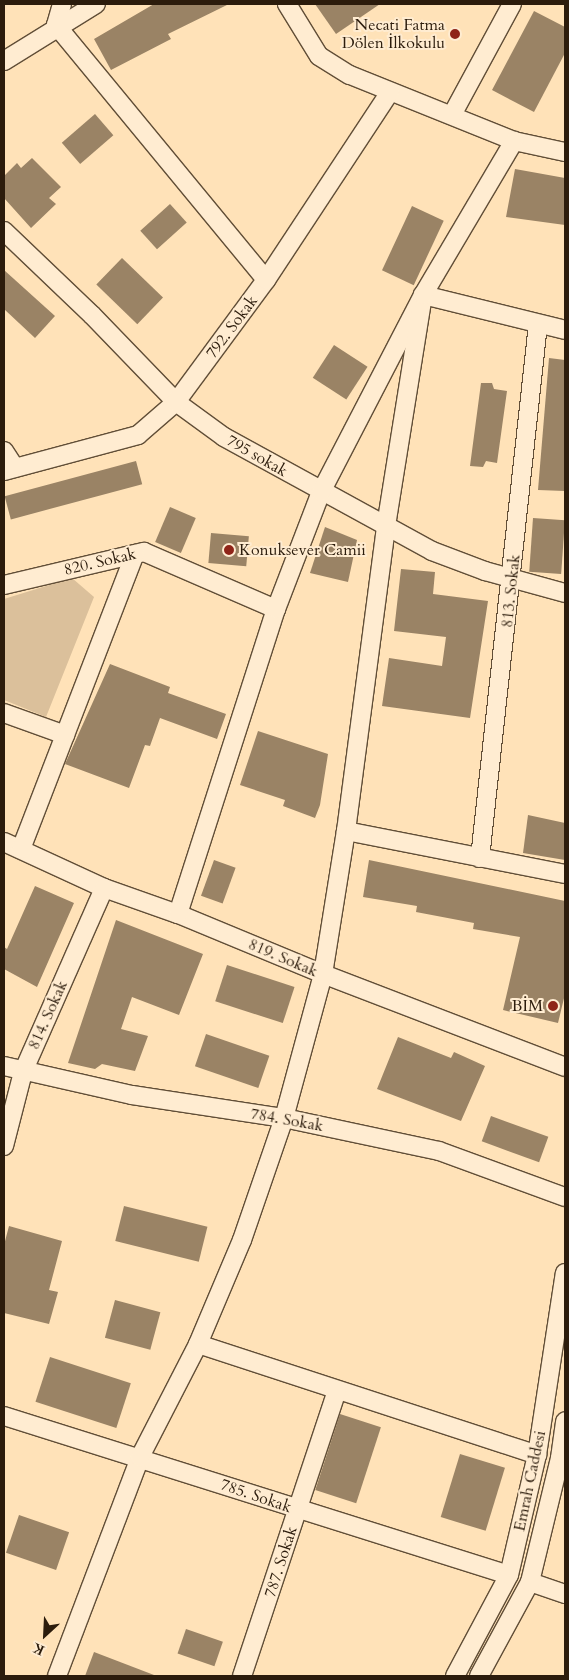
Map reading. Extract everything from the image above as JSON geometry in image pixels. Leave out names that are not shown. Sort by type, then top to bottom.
[{"type":"street","points":[[56,26],[62,4]]},
{"type":"street","points":[[4,61],[56,26],[96,4]]},
{"type":"street","points":[[287,4],[319,56],[350,75],[514,141],[565,152]]},
{"type":"street","points":[[452,115],[512,4]]},
{"type":"street","points":[[56,26],[266,280]]},
{"type":"street","name":"792. Sokak","points":[[10,470],[138,435],[176,402],[266,280],[390,92]]},
{"type":"street","points":[[178,914],[276,609],[321,492],[424,295],[514,141]]},
{"type":"street","name":"795 sokak","points":[[4,232],[92,315],[176,402],[224,437],[321,492],[432,550],[512,578],[565,593]]},
{"type":"street","points":[[424,295],[565,330]]},
{"type":"street","points":[[57,1676],[140,1457],[198,1344],[242,1240],[284,1118],[323,974],[346,831],[386,526],[424,295]]},
{"type":"street","name":"813. Sokak","points":[[480,858],[512,578],[538,324]]},
{"type":"street","points":[[4,451],[10,470]]},
{"type":"street","name":"820. Sokak","points":[[4,586],[144,552],[276,609]]},
{"type":"street","points":[[21,849],[135,554]]},
{"type":"street","points":[[4,712],[65,735]]},
{"type":"street","points":[[346,831],[565,874]]},
{"type":"street","name":"819. Sokak","points":[[4,842],[104,888],[178,914],[323,974],[565,1067]]},
{"type":"street","name":"814. Sokak","points":[[4,1146],[23,1072],[104,888]]},
{"type":"street","name":"784. Sokak","points":[[4,1066],[23,1072],[132,1095],[284,1118],[439,1151],[565,1197]]},
{"type":"street","name":"Emrah Caddesi","points":[[455,1676],[509,1576],[537,1455],[565,1273]]},
{"type":"street","points":[[198,1344],[537,1455]]},
{"type":"street","name":"787. Sokak","points":[[242,1676],[337,1390]]},
{"type":"street","name":"785. Sokak","points":[[4,1416],[140,1457],[298,1510],[509,1576]]},
{"type":"street","name":"Emrah Caddesi","points":[[479,1676],[530,1582],[560,1458],[565,1421]]},
{"type":"street","points":[[530,1582],[565,1594]]},
{"type":"shaded area","points":[[72,578],[94,597],[46,717],[4,700],[4,599]]},
{"type":"building","points":[[154,4],[229,4],[168,34],[171,39],[111,70],[94,39]]},
{"type":"building","points":[[315,4],[380,4],[336,34]]},
{"type":"building","points":[[534,11],[565,27],[565,53],[534,112],[492,90]]},
{"type":"building","points":[[95,114],[113,135],[80,164],[62,143]]},
{"type":"building","points":[[32,158],[61,187],[49,198],[56,204],[31,228],[4,198],[4,176],[17,163],[21,168]]},
{"type":"building","points":[[515,169],[565,178],[565,225],[506,217]]},
{"type":"building","points":[[170,204],[187,223],[157,249],[140,231]]},
{"type":"building","points":[[412,206],[444,221],[414,285],[382,270]]},
{"type":"building","points":[[122,258],[163,298],[137,324],[96,285]]},
{"type":"building","points":[[4,270],[55,316],[35,338],[4,309]]},
{"type":"building","points":[[334,345],[368,367],[346,399],[313,378]]},
{"type":"building","points":[[549,358],[565,360],[565,491],[538,490]]},
{"type":"building","points":[[481,383],[492,383],[494,389],[507,391],[497,463],[486,461],[483,467],[470,466]]},
{"type":"building","points":[[136,461],[142,484],[11,519],[5,496]]},
{"type":"building","points":[[170,507],[196,518],[181,553],[155,542]]},
{"type":"building","points":[[533,518],[565,520],[561,574],[529,572]]},
{"type":"building","points":[[325,527],[357,540],[348,582],[310,573]]},
{"type":"building","name":"Konuksever Camii","points":[[211,533],[249,536],[246,566],[208,563]]},
{"type":"building","points":[[401,569],[435,572],[433,594],[488,601],[470,718],[382,706],[389,658],[442,666],[446,637],[394,631]]},
{"type":"building","points":[[110,664],[170,687],[168,693],[226,714],[217,739],[160,718],[150,746],[145,745],[129,788],[65,764]]},
{"type":"building","points":[[258,731],[328,754],[320,805],[315,818],[283,806],[285,800],[240,785]]},
{"type":"building","points":[[528,815],[565,823],[565,860],[523,853]]},
{"type":"building","points":[[214,860],[236,868],[223,904],[201,896]]},
{"type":"building","points":[[369,860],[565,901],[565,994],[558,1023],[503,1010],[520,937],[473,929],[474,923],[416,912],[417,906],[363,897]]},
{"type":"building","points":[[35,886],[74,903],[37,987],[4,969],[4,947],[7,949]]},
{"type":"building","points":[[116,920],[203,954],[179,1015],[132,997],[121,1029],[148,1036],[135,1071],[102,1064],[95,1069],[68,1063]]},
{"type":"building","points":[[227,965],[295,987],[283,1023],[215,1001]]},
{"type":"building","points":[[206,1034],[269,1056],[258,1088],[195,1066]]},
{"type":"building","points":[[398,1037],[451,1058],[454,1052],[485,1066],[461,1121],[377,1089]]},
{"type":"building","points":[[491,1116],[548,1137],[539,1162],[482,1141]]},
{"type":"building","points":[[124,1206],[207,1227],[199,1262],[115,1241]]},
{"type":"building","points":[[9,1226],[62,1241],[49,1290],[58,1292],[49,1324],[4,1313],[4,1245]]},
{"type":"building","points":[[115,1300],[160,1312],[150,1350],[105,1338]]},
{"type":"building","points":[[50,1357],[131,1383],[116,1428],[35,1402]]},
{"type":"building","points":[[340,1414],[381,1427],[356,1503],[315,1490]]},
{"type":"building","points":[[460,1454],[505,1468],[486,1531],[441,1517]]},
{"type":"building","points":[[19,1515],[69,1532],[56,1570],[6,1553]]},
{"type":"building","points":[[186,1629],[223,1642],[214,1666],[178,1654]]},
{"type":"building","points":[[94,1652],[154,1675],[154,1676],[85,1676]]},
{"type":"place","name":"Necati Fatma Dölen İlkokulu","points":[[455,34]]},
{"type":"place","name":"Konuksever Camii","points":[[229,550]]},
{"type":"place","name":"BİM","points":[[553,1006]]}]
